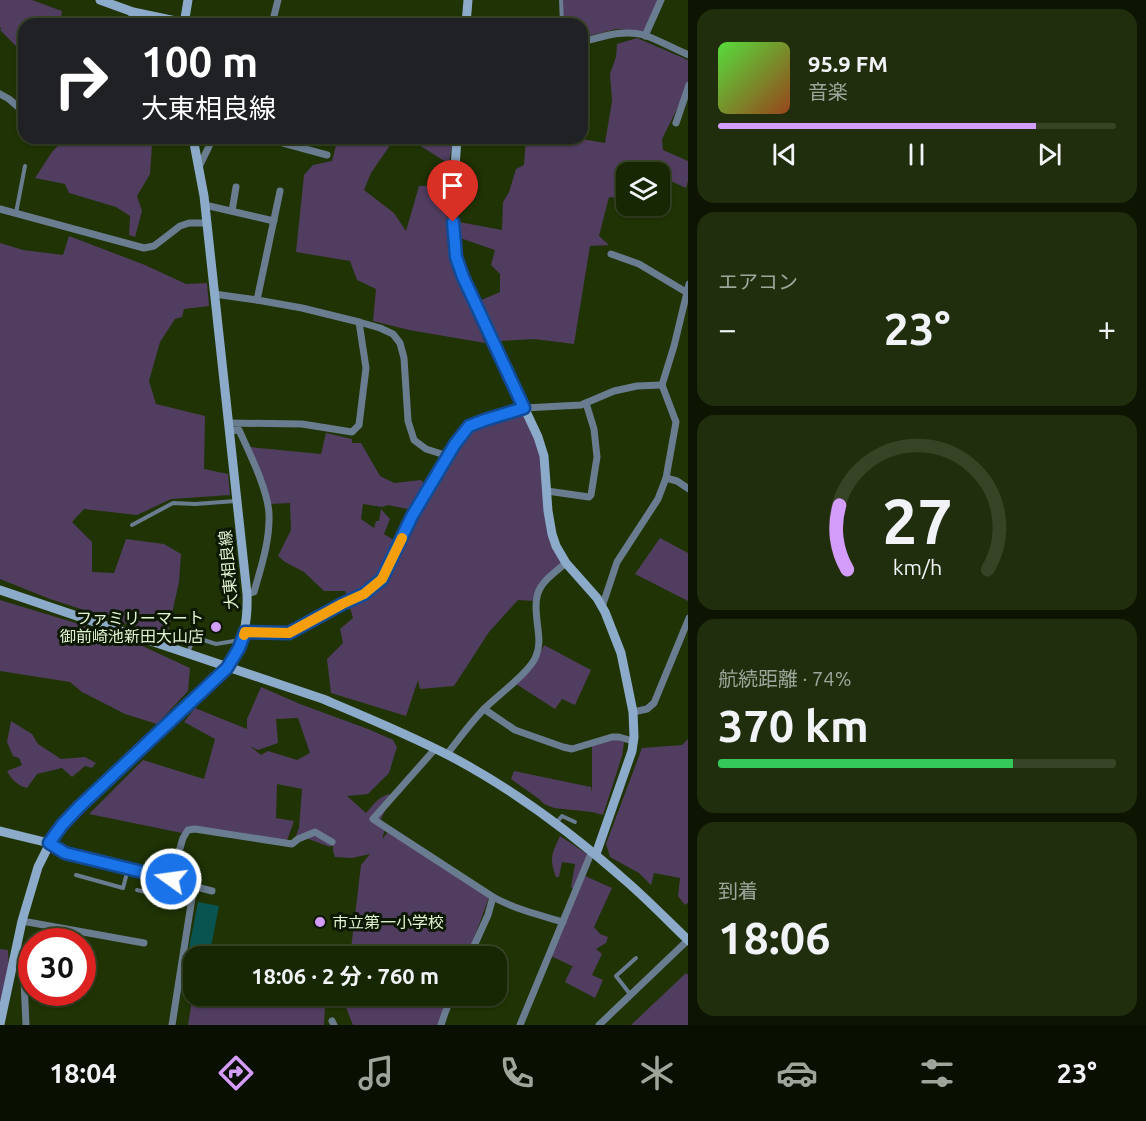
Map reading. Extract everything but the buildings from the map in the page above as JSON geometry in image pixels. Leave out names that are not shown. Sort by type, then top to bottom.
[{"type":"street","points":[[100,0],[133,12],[162,18]]},
{"type":"street","points":[[186,18],[188,0]]},
{"type":"street","points":[[274,18],[278,0]]},
{"type":"street","points":[[466,18],[468,0]]},
{"type":"street","points":[[645,36],[661,0]]},
{"type":"street","points":[[131,18],[133,12]]},
{"type":"street","points":[[588,40],[613,34],[630,33],[645,36],[688,55]]},
{"type":"street","points":[[676,123],[688,86]]},
{"type":"street","points":[[0,94],[18,107]]},
{"type":"street","name":"大東相良線","points":[[0,1024],[22,921],[38,867],[49,843],[79,807],[227,668],[234,658],[247,621],[247,594],[207,223],[195,144]]},
{"type":"street","points":[[199,167],[210,144]]},
{"type":"street","points":[[287,144],[327,155]]},
{"type":"street","points":[[458,144],[453,222],[456,257],[463,277],[538,437],[544,456],[548,512],[556,546],[566,563],[602,606],[621,653],[633,712],[632,751],[626,772],[520,1025]]},
{"type":"street","points":[[232,211],[236,187]]},
{"type":"street","points":[[257,300],[280,191]]},
{"type":"street","points":[[205,205],[274,221]]},
{"type":"street","points":[[0,209],[144,248],[154,246],[180,226],[189,223],[207,223]]},
{"type":"street","points":[[611,254],[639,264],[686,292]]},
{"type":"street","points":[[602,606],[617,562],[658,499],[666,478],[676,422],[662,386],[688,284]]},
{"type":"street","points":[[214,294],[257,300],[359,322],[393,334],[400,343],[404,358],[408,421],[414,440],[426,449],[447,456]]},
{"type":"street","points":[[229,427],[302,424],[352,432],[359,425],[366,368],[359,322]]},
{"type":"street","points":[[243,636],[289,633],[364,594],[382,579],[412,516],[447,456],[469,426],[524,408],[581,405],[614,391],[637,386],[662,386]]},
{"type":"street","points":[[547,491],[589,497],[591,495],[597,457],[594,429],[586,403]]},
{"type":"street","points":[[229,427],[238,430],[252,458],[269,512],[268,538],[260,570],[254,592],[247,594]]},
{"type":"street","points":[[666,478],[677,481],[688,489]]},
{"type":"street","points":[[447,754],[484,709],[534,663],[539,638],[536,597],[540,587],[566,563]]},
{"type":"street","points":[[0,590],[323,699],[447,754],[498,784],[555,823],[628,882],[688,940],[599,1025]]},
{"type":"street","points":[[633,712],[647,708],[654,703],[688,618]]},
{"type":"street","points":[[484,709],[515,730],[563,747],[572,748],[612,736],[633,741]]},
{"type":"street","points":[[435,749],[373,819],[493,897],[515,907],[563,922]]},
{"type":"street","points":[[171,879],[183,838],[188,830],[195,829],[292,844],[315,832],[332,842]]},
{"type":"street","points":[[0,831],[49,843],[65,853],[213,891]]},
{"type":"street","points":[[172,1025],[194,885]]},
{"type":"street","points":[[474,946],[488,915],[493,897]]},
{"type":"street","points":[[22,921],[144,944]]},
{"type":"street","points":[[16,948],[24,980],[26,1025]]},
{"type":"street","points":[[441,1025],[448,1006]]},
{"type":"lane","points":[[561,0],[562,18]]},
{"type":"lane","points":[[16,213],[25,166]]},
{"type":"lane","points":[[132,525],[173,503],[237,501]]},
{"type":"lane","points":[[188,654],[194,637],[216,644],[243,636]]},
{"type":"lane","points":[[555,823],[562,816],[575,822]]},
{"type":"lane","points":[[76,875],[123,888],[128,868]]},
{"type":"lane","points":[[137,890],[179,900],[183,882]]},
{"type":"lane","points":[[630,995],[616,976],[636,958]]},
{"type":"shaded area","points":[[0,0],[32,0],[62,11],[61,18],[18,18],[18,48],[0,30],[2,27],[0,28]]},
{"type":"shaded area","points":[[561,0],[661,0],[647,32],[616,29],[588,36],[588,18],[562,18]]},
{"type":"shaded area","points":[[637,38],[688,60],[688,87],[662,139],[663,150],[688,161],[686,188],[670,181],[670,162],[616,162],[616,198],[609,197],[599,236],[609,245],[590,246],[574,344],[534,339],[500,341],[479,301],[500,292],[500,274],[491,265],[495,250],[460,238],[459,222],[502,230],[503,202],[509,192],[516,169],[524,165],[526,144],[588,144],[588,140],[605,143],[612,101],[610,74],[616,57],[617,44]]},
{"type":"shaded area","points":[[59,144],[153,144],[150,174],[137,196],[142,211],[135,237],[129,235],[130,216],[116,207],[69,193],[65,184],[35,178]]},
{"type":"shaded area","points":[[336,144],[391,144],[371,173],[364,190],[394,213],[406,231],[419,186],[445,185],[449,256],[485,343],[409,330],[373,321],[376,289],[357,280],[350,261],[296,252],[304,175],[313,165],[332,161]]},
{"type":"shaded area","points":[[417,144],[452,144],[449,164]]},
{"type":"shaded area","points":[[69,236],[145,265],[186,284],[207,283],[209,306],[184,309],[182,317],[175,319],[160,342],[149,381],[156,404],[205,416],[204,469],[228,474],[230,495],[171,499],[137,515],[84,509],[72,522],[92,542],[92,572],[114,573],[126,539],[164,544],[181,554],[179,582],[168,631],[161,635],[50,599],[0,579],[0,243],[23,250],[63,255]]},
{"type":"shaded area","points":[[521,409],[544,456],[555,543],[565,563],[541,585],[536,601],[518,600],[489,632],[454,686],[420,689],[418,680],[406,716],[331,693],[327,659],[343,643],[340,629],[353,618],[345,591],[324,591],[304,572],[278,556],[291,530],[290,503],[270,504],[250,447],[321,454],[326,433],[352,439],[352,443],[361,443],[380,476],[394,483],[421,480],[427,486],[413,510],[388,505],[382,507],[363,504],[361,519],[374,528],[376,521],[379,521],[381,509],[390,519],[384,534],[397,542],[424,496],[427,500],[426,497],[469,426]]},
{"type":"shaded area","points":[[660,538],[688,553],[688,601],[635,574]]},
{"type":"shaded area","points":[[0,600],[125,638],[190,668],[188,691],[157,724],[125,714],[82,692],[70,682],[0,671]]},
{"type":"shaded area","points":[[544,645],[591,670],[575,705],[562,699],[555,709],[516,684],[538,659]]},
{"type":"shaded area","points":[[261,687],[393,740],[397,747],[389,773],[368,794],[347,796],[366,813],[379,799],[390,794],[391,799],[381,819],[385,829],[382,839],[388,832],[490,895],[471,946],[351,946],[361,865],[370,854],[352,858],[335,857],[333,844],[330,847],[306,838],[295,838],[299,828],[302,789],[277,784],[276,818],[294,821],[286,843],[189,826],[182,833],[89,814],[143,760],[204,779],[215,739],[184,722],[195,708],[247,729],[247,719]],"holes":[[[298,718],[310,753],[297,760],[268,751],[261,755],[250,746],[258,750],[278,743],[276,719]]]},
{"type":"shaded area","points":[[11,721],[32,734],[38,744],[61,759],[85,757],[96,763],[92,768],[85,766],[72,777],[62,768],[37,774],[27,788],[21,786],[7,771],[22,765],[19,758],[13,756],[7,742]]},
{"type":"shaded area","points":[[621,739],[624,743],[622,756],[603,815],[554,808],[544,804],[511,779],[514,771],[591,787],[592,793],[592,745]]},
{"type":"shaded area","points":[[688,739],[688,903],[685,905],[678,896],[680,878],[654,873],[651,885],[639,873],[610,857],[606,844],[642,748],[682,745]]},
{"type":"shaded area","points":[[560,836],[587,854],[576,891],[571,887],[575,864],[562,862],[559,877],[556,877],[552,856]]},
{"type":"shaded area","points":[[585,876],[612,888],[594,927],[600,934],[608,937],[606,943],[596,949],[602,954],[592,975],[603,980],[595,998],[565,982],[574,967],[549,955],[557,937],[561,936],[558,933]]},
{"type":"shaded area","points":[[0,949],[8,950],[9,971],[0,1007]]},
{"type":"shaded area","points":[[686,973],[688,975],[688,1025],[631,1025]]},
{"type":"shaded area","points":[[191,1006],[325,1006],[324,1025],[188,1025]]},
{"type":"shaded area","points":[[345,1006],[448,1006],[441,1025],[353,1025]]},
{"type":"water","points":[[198,902],[219,906],[211,946],[189,946]]},
{"type":"slow traffic","points":[[244,635],[245,632],[289,633],[364,594],[382,579],[402,538]]},
{"type":"place","name":"ファミリーマート 御前崎池新田大山店","points":[[216,627]]},
{"type":"place","name":"市立第一小学校","points":[[320,922]]},
{"type":"route","points":[[171,879],[65,853],[49,843],[79,807],[227,668],[245,632],[289,633],[364,594],[382,579],[412,516],[455,444],[469,426],[524,408],[463,277],[456,257],[453,222]]}]
